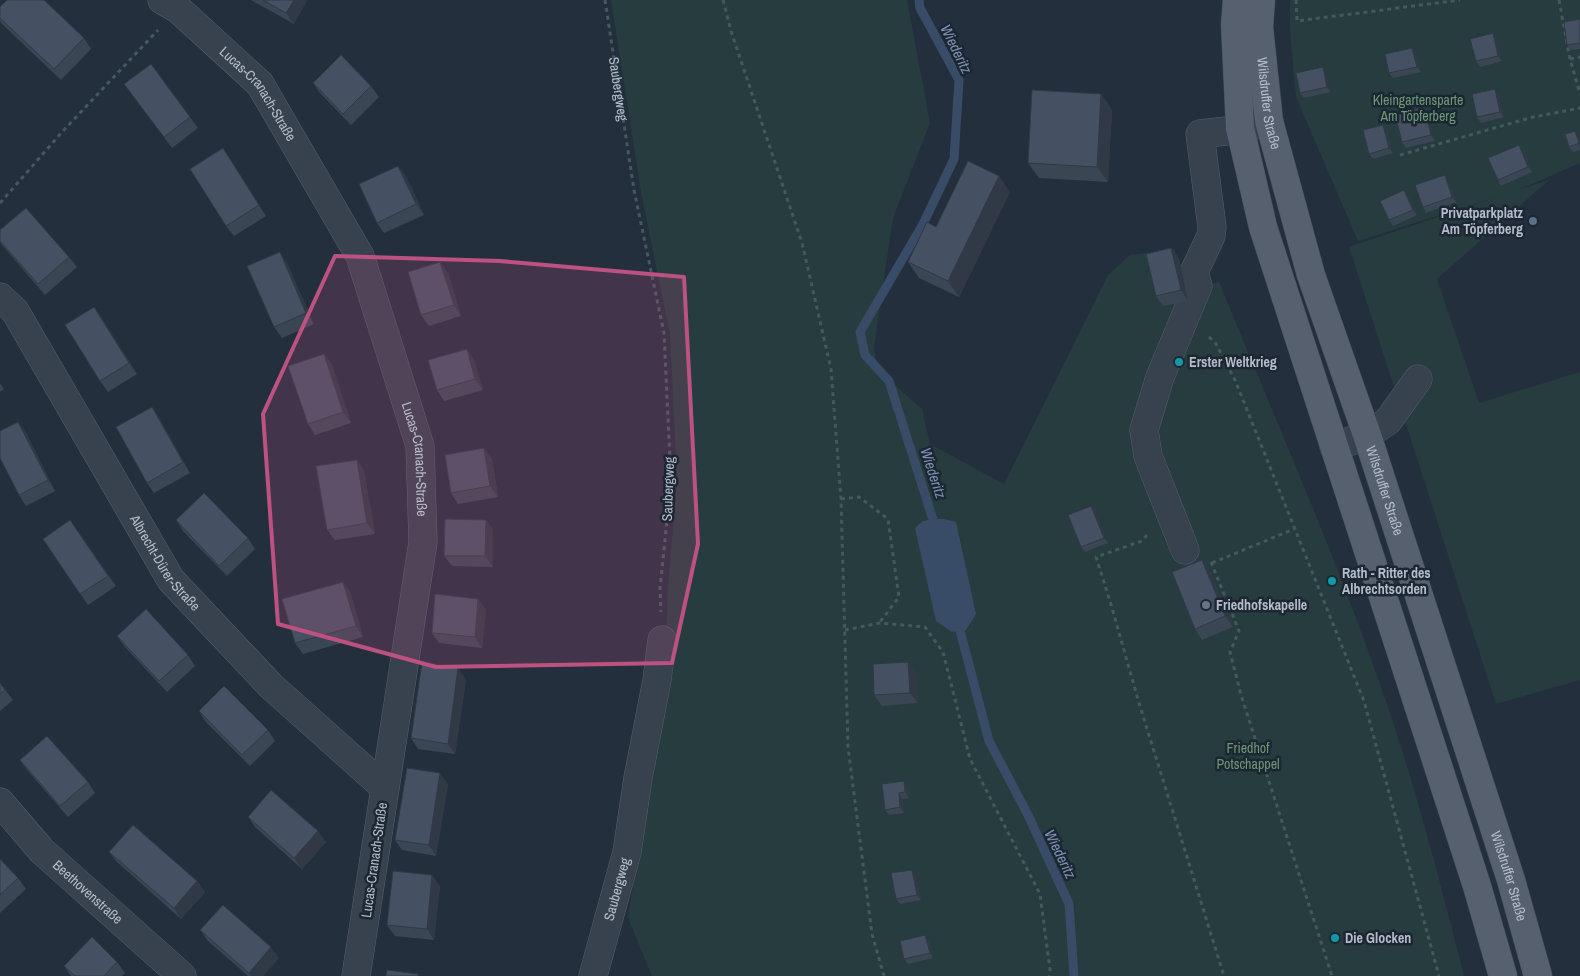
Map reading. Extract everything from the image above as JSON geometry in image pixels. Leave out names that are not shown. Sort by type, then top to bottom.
[{"type":"main road","name":"Wilsdruffer Straße","points":[[1237,0],[1235,24],[1240,128],[1263,227],[1471,868],[1503,976]]},
{"type":"main road","name":"Wilsdruffer Straße","points":[[1261,0],[1259,27],[1269,121],[1311,275],[1367,435],[1511,880],[1538,976]]},
{"type":"street","name":"Lucas-Cranach-Straße","points":[[175,3],[260,84],[360,256],[420,446],[423,542],[356,976]]},
{"type":"street","points":[[1185,550],[1148,456],[1144,430],[1160,377],[1198,286],[1194,272],[1211,236],[1212,227],[1200,134],[1240,128],[1269,121]]},
{"type":"street","name":"Albrecht-Dürer-Straße","points":[[0,296],[15,310],[64,398],[171,580],[271,686],[384,787]]},
{"type":"street","points":[[1334,446],[1367,435],[1388,421],[1418,379]]},
{"type":"street","name":"Saubergweg","points":[[594,976],[627,852],[662,640]]},
{"type":"street","name":"Beethovenstraße","points":[[0,802],[42,851],[182,976]]},
{"type":"path","name":"Saubergweg","points":[[605,0],[634,190],[664,334],[671,482],[660,588],[662,640]]},
{"type":"path","points":[[723,0],[731,31],[802,243],[831,369],[841,499],[848,747],[872,934],[884,976]]},
{"type":"path","points":[[1296,0],[1297,21],[1460,0]]},
{"type":"path","points":[[1559,0],[1570,59],[1580,94]]},
{"type":"path","points":[[0,203],[175,3]]},
{"type":"path","points":[[1570,59],[1580,57]]},
{"type":"path","points":[[1400,155],[1534,117],[1580,108]]},
{"type":"path","points":[[1186,317],[1215,342],[1235,380],[1364,701],[1439,976]]},
{"type":"path","points":[[841,499],[859,497],[888,519],[899,597],[880,622]]},
{"type":"path","points":[[1170,509],[1158,517],[1142,541],[1096,557],[1139,703],[1224,976]]},
{"type":"path","points":[[1212,563],[1294,529]]},
{"type":"path","points":[[1185,550],[1212,563],[1239,631],[1230,652],[1241,695],[1332,976]]},
{"type":"path","points":[[846,630],[880,622],[925,627],[943,652],[970,759],[1040,894],[1050,970],[1049,976]]},
{"type":"highlighted area","points":[[335,256],[500,261],[684,277],[698,544],[672,663],[436,667],[278,624],[263,414]]},
{"type":"green space","name":"Friedhof Potschappel","points":[[611,0],[907,0],[930,123],[893,218],[874,347],[878,370],[922,409],[930,444],[1004,484],[1108,275],[1130,255],[1174,249],[1179,259],[1185,288],[1219,282],[1307,493],[1369,653],[1419,807],[1464,976],[652,976],[628,918],[664,682],[668,587],[677,481],[670,335],[641,192]]},
{"type":"green space","name":"Kleingartensparte Am Töpferberg","points":[[1290,0],[1580,0],[1580,163],[1518,190],[1549,180],[1437,279],[1479,403],[1580,372],[1580,680],[1496,704],[1349,247],[1500,196],[1358,241],[1296,97],[1290,30]]},
{"type":"water","points":[[934,519],[956,522],[976,614],[966,630],[952,632],[936,621],[915,528],[923,521]]},
{"type":"building","points":[[7,0],[44,0],[84,38],[54,69],[0,18],[0,7]]},
{"type":"building","points":[[263,0],[294,0],[286,13]]},
{"type":"building","points":[[1580,19],[1580,43],[1567,45],[1564,22]]},
{"type":"building","points":[[1493,33],[1498,56],[1476,61],[1470,39]]},
{"type":"building","points":[[1412,48],[1417,67],[1389,73],[1385,54]]},
{"type":"building","points":[[341,55],[371,86],[343,114],[313,83]]},
{"type":"building","points":[[151,64],[190,117],[164,137],[124,84]]},
{"type":"building","points":[[1323,67],[1327,87],[1300,93],[1296,73]]},
{"type":"building","points":[[1495,89],[1500,112],[1477,117],[1472,94]]},
{"type":"building","points":[[1032,90],[1101,94],[1097,167],[1028,163]]},
{"type":"building","points":[[1424,107],[1431,135],[1402,142],[1395,114]]},
{"type":"building","points":[[1383,125],[1389,148],[1369,154],[1363,130]]},
{"type":"building","points":[[1575,131],[1579,143],[1569,147],[1565,134]]},
{"type":"building","points":[[1519,145],[1528,167],[1498,180],[1488,158]]},
{"type":"building","points":[[223,148],[259,205],[226,226],[190,169]]},
{"type":"building","points":[[968,161],[999,176],[948,281],[908,262],[927,222],[936,227]]},
{"type":"building","points":[[398,166],[416,204],[377,223],[359,184]]},
{"type":"building","points":[[1445,175],[1452,197],[1423,207],[1415,185]]},
{"type":"building","points":[[1404,190],[1413,210],[1389,220],[1380,201]]},
{"type":"building","points":[[26,208],[69,257],[38,284],[0,241],[0,230]]},
{"type":"building","points":[[1171,248],[1181,290],[1156,296],[1146,254]]},
{"type":"building","points":[[280,252],[306,313],[274,327],[247,266]]},
{"type":"building","points":[[440,262],[454,305],[421,315],[408,272]]},
{"type":"building","points":[[94,307],[129,363],[100,381],[65,325]]},
{"type":"building","points":[[467,349],[475,379],[437,390],[428,360]]},
{"type":"building","points":[[324,354],[343,412],[308,424],[288,366]]},
{"type":"building","points":[[152,407],[183,462],[147,483],[116,427]]},
{"type":"building","points":[[18,422],[48,480],[19,495],[0,458],[0,431]]},
{"type":"building","points":[[484,448],[490,486],[451,493],[445,455]]},
{"type":"building","points":[[357,460],[367,523],[327,530],[316,466]]},
{"type":"building","points":[[204,493],[248,538],[219,566],[176,520]]},
{"type":"building","points":[[1091,506],[1104,538],[1081,547],[1068,515]]},
{"type":"building","points":[[445,519],[486,520],[485,556],[444,556]]},
{"type":"building","points":[[70,520],[108,576],[80,594],[43,539]]},
{"type":"building","name":"Friedhofskapelle","points":[[1202,560],[1225,616],[1195,629],[1172,572]]},
{"type":"building","points":[[343,582],[356,626],[295,643],[282,599]]},
{"type":"building","points":[[435,594],[478,599],[475,637],[432,633]]},
{"type":"building","points":[[146,609],[188,655],[159,681],[117,636]]},
{"type":"building","points":[[422,662],[458,668],[448,744],[411,738]]},
{"type":"building","points":[[908,662],[910,693],[874,695],[873,664]]},
{"type":"building","points":[[0,683],[5,690],[0,694]]},
{"type":"building","points":[[224,686],[268,730],[242,755],[199,711]]},
{"type":"building","points":[[47,736],[88,782],[60,806],[20,760]]},
{"type":"building","points":[[407,768],[440,773],[429,845],[395,840]]},
{"type":"building","points":[[904,781],[905,792],[899,793],[900,807],[885,810],[882,784]]},
{"type":"building","points":[[271,790],[318,831],[294,858],[248,817]]},
{"type":"building","points":[[133,825],[197,881],[174,908],[109,852]]},
{"type":"building","points":[[0,859],[18,878],[0,895]]},
{"type":"building","points":[[912,870],[917,895],[896,899],[891,873]]},
{"type":"building","points":[[393,871],[432,875],[427,929],[387,925]]},
{"type":"building","points":[[223,905],[271,947],[249,973],[200,930]]},
{"type":"building","points":[[925,935],[930,953],[904,959],[900,941]]},
{"type":"building","points":[[92,937],[117,962],[104,976],[75,976],[64,966]]},
{"type":"building","points":[[387,970],[418,974],[418,976],[386,976]]},
{"type":"waterway","name":"Wiederitz","points":[[919,0],[920,8],[959,80],[954,159],[923,224],[860,332],[865,355],[889,381],[936,529]]},
{"type":"waterway","name":"Wiederitz","points":[[957,619],[989,741],[1028,815],[1069,904],[1074,976]]},
{"type":"place","name":"Privatparkplatz Am Töpferberg","points":[[1533,221]]},
{"type":"place","name":"Erster Weltkrieg","points":[[1179,362]]},
{"type":"place","name":"Rath - Ritter des Albrechtsorden","points":[[1332,581]]},
{"type":"place","name":"Friedhofskapelle","points":[[1206,605]]},
{"type":"place","name":"Die Glocken","points":[[1335,938]]}]
